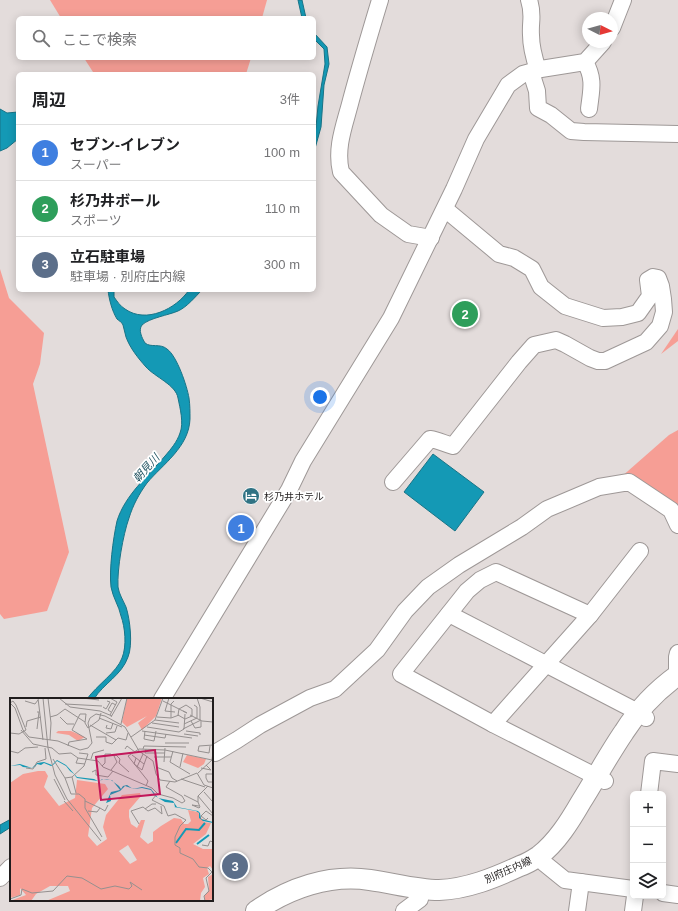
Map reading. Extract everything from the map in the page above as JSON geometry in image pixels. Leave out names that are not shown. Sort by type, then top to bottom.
[{"type":"main road","name":"別府庄内線","points":[[256,911],[264,905],[296,889],[330,880],[369,880],[422,889],[438,890],[486,881],[538,857],[570,821],[601,779],[632,736],[642,715],[663,701],[678,679]]},
{"type":"main road","name":"別府庄内線","points":[[273,911],[306,895],[347,888],[369,889],[420,899],[438,900],[459,899],[485,892],[508,883],[544,864],[568,839],[601,779]]},
{"type":"street","points":[[380,0],[358,71],[339,144],[339,165],[341,172],[381,215],[408,234],[430,238]]},
{"type":"street","points":[[529,0],[533,11],[531,34],[532,54],[538,108],[552,115],[571,130],[584,132],[678,134]]},
{"type":"street","points":[[618,13],[623,0]]},
{"type":"street","points":[[163,698],[289,490],[303,461],[379,339],[400,302],[454,190],[476,139],[508,85],[523,74],[585,62],[598,48]]},
{"type":"street","points":[[585,62],[591,72],[592,85],[589,109]]},
{"type":"street","points":[[393,482],[430,439],[436,439],[446,445],[453,446],[518,362],[534,345],[556,340],[590,358],[598,361],[605,361],[646,342],[660,326],[664,312],[661,286],[658,278],[653,277],[648,280],[650,296],[638,313],[622,317],[603,318],[565,306],[542,287],[532,269],[514,258],[499,254],[445,209]]},
{"type":"street","points":[[213,752],[215,753],[260,725],[310,698],[335,689],[377,650],[405,611],[428,587],[459,565],[522,527],[547,509],[599,487],[628,482],[671,510],[678,525]]},
{"type":"street","points":[[493,724],[590,615],[640,551]]},
{"type":"street","points":[[590,615],[496,572],[480,580],[467,591],[401,674],[493,724],[601,779]]},
{"type":"street","points":[[449,614],[642,715]]},
{"type":"street","points":[[678,652],[678,679]]},
{"type":"street","points":[[649,791],[653,761],[678,764]]},
{"type":"street","points":[[544,864],[565,880],[630,889]]},
{"type":"street","points":[[577,911],[581,882]]},
{"type":"street","points":[[666,893],[678,895]]},
{"type":"street","points":[[404,911],[420,899]]},
{"type":"street","points":[[633,911],[635,899]]},
{"type":"shaded area","points":[[50,0],[267,0],[263,16],[60,16]]},
{"type":"shaded area","points":[[85,60],[250,60],[247,72],[93,72]]},
{"type":"shaded area","points":[[0,269],[9,298],[44,333],[40,364],[33,384],[69,552],[47,611],[4,619],[0,614]]},
{"type":"shaded area","points":[[678,329],[678,341],[661,354]]},
{"type":"shaded area","points":[[678,430],[678,514],[620,478],[669,435]]},
{"type":"water","points":[[298,0],[302,0],[306,16],[302,16]]},
{"type":"water","points":[[316,35],[327,47],[329,64],[324,85],[321,127],[316,145],[318,106],[325,64],[324,49],[316,41]]},
{"type":"water","points":[[0,109],[7,113],[16,112],[16,141],[7,148],[0,151]]},
{"type":"water","points":[[108,292],[114,292],[114,297],[123,308],[133,313],[151,315],[169,308],[187,292],[200,292],[185,307],[149,320],[142,325],[140,329],[145,343],[167,349],[171,353],[181,372],[190,403],[189,429],[180,447],[147,483],[134,504],[127,525],[119,562],[118,580],[120,595],[126,607],[129,618],[131,639],[130,652],[125,663],[117,674],[95,698],[88,698],[116,668],[122,658],[125,648],[124,626],[111,587],[112,554],[117,521],[131,494],[174,445],[179,436],[182,425],[181,411],[176,393],[169,385],[150,371],[137,356],[126,337],[123,324],[117,319]]},
{"type":"water","points":[[433,454],[484,492],[455,531],[404,492]]},
{"type":"water","points":[[10,820],[10,828],[0,834],[0,825]]},
{"type":"place","name":"杉乃井ボール","points":[[465,314]]},
{"type":"place","name":"杉乃井ホテル","points":[[251,496]]},
{"type":"place","name":"セブン-イレブン","points":[[241,528]]},
{"type":"place","name":"立石駐車場","points":[[235,866]]},
{"type":"water label","name":"朝見川","points":[[146,468]]}]
